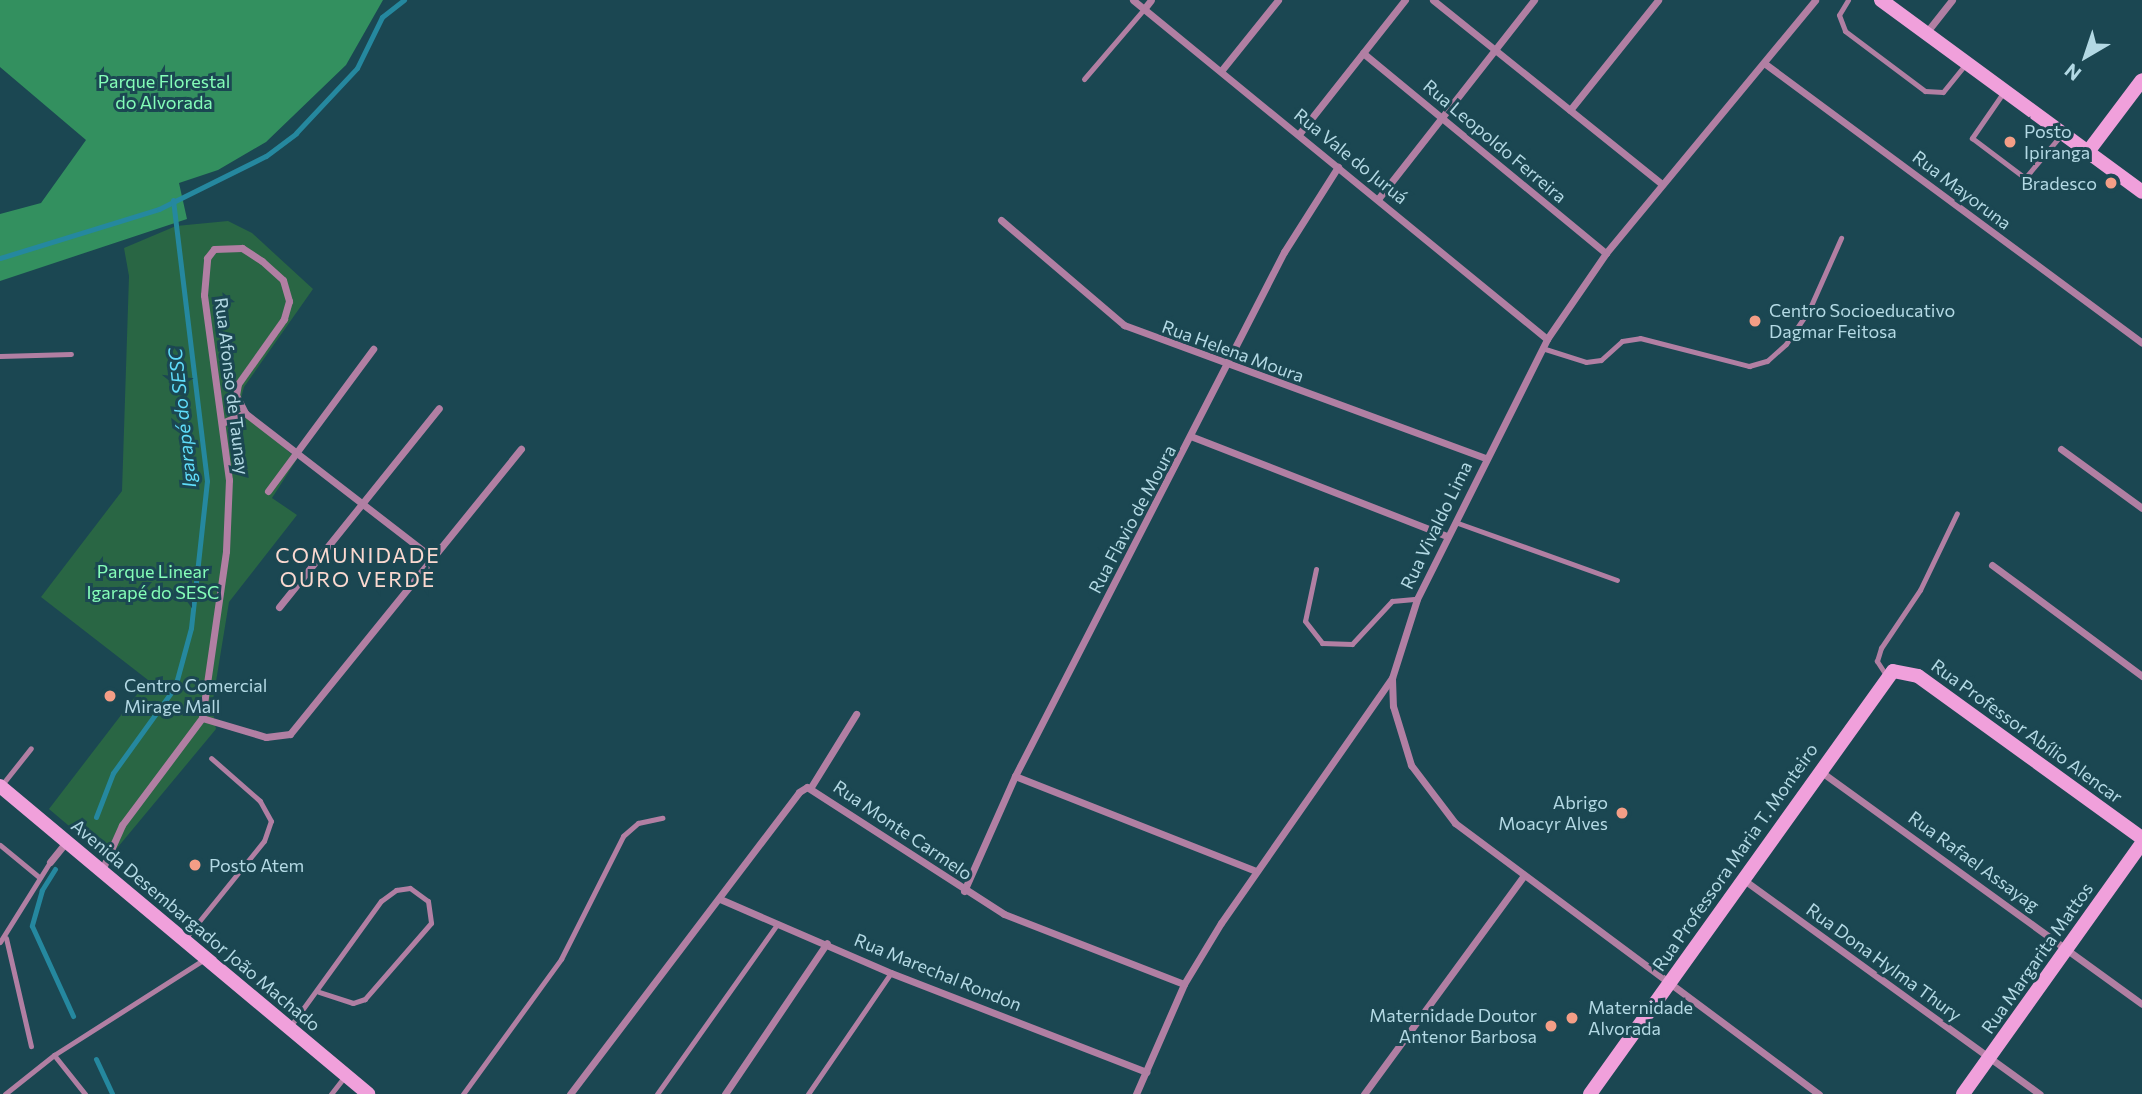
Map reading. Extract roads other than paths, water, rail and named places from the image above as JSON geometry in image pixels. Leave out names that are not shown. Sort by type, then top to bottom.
[{"type":"street","name":"Rua Vale do Juruá","points":[[1133,0],[1547,339]]},
{"type":"street","points":[[1143,9],[1151,0]]},
{"type":"street","points":[[1221,71],[1278,0]]},
{"type":"street","points":[[1298,134],[1405,0]]},
{"type":"street","points":[[1433,0],[1662,184]]},
{"type":"street","points":[[1378,199],[1534,0]]},
{"type":"street","points":[[1570,110],[1658,0]]},
{"type":"street","name":"Rua Vivaldo Lima","points":[[1136,1094],[1184,984],[1256,871],[1392,678],[1417,599],[1485,458],[1547,339],[1606,253],[1815,0]]},
{"type":"street","points":[[1881,0],[1965,65],[2142,192]]},
{"type":"street","points":[[1926,34],[1952,0]]},
{"type":"street","name":"Rua Leopoldo Ferreira","points":[[1363,53],[1606,253]]},
{"type":"street","name":"Rua Mayoruna","points":[[1764,63],[2142,343]]},
{"type":"street","points":[[2087,153],[2142,80]]},
{"type":"street","name":"Rua Flavio de Moura","points":[[964,891],[1015,776],[1193,437],[1284,252],[1338,167]]},
{"type":"street","name":"Rua Helena Moura","points":[[1001,219],[1124,325],[1227,366],[1485,458]]},
{"type":"street","name":"Rua Afonso de Taunay","points":[[202,718],[226,551],[229,480],[204,295],[207,258],[214,249],[226,246],[242,248],[262,261],[283,280],[289,302],[284,319],[238,384],[236,395],[245,413]]},
{"type":"street","points":[[268,491],[373,349]]},
{"type":"street","points":[[279,607],[366,503],[439,408]]},
{"type":"street","points":[[222,423],[245,413],[366,503],[435,559]]},
{"type":"street","points":[[1193,437],[1447,536]]},
{"type":"street","points":[[102,870],[122,825],[202,718],[266,737],[290,734],[435,559],[521,449]]},
{"type":"street","points":[[2061,449],[2142,508]]},
{"type":"street","points":[[1992,565],[2142,676]]},
{"type":"street","name":"Rua Professor Abílio Alencar","points":[[1886,675],[1899,670],[1918,676],[2142,838]]},
{"type":"street","name":"Rua Professora Maria T. Monteiro","points":[[1590,1094],[1744,880],[1886,675]]},
{"type":"street","points":[[1392,678],[1399,732],[1411,765],[1430,795],[1455,823],[1669,985],[1819,1094]]},
{"type":"street","points":[[811,787],[856,714]]},
{"type":"street","name":"Rua Rafael Assayag","points":[[1820,771],[2142,1004]]},
{"type":"street","points":[[1015,776],[1256,871]]},
{"type":"street","name":"Avenida Desembargador João Machado","points":[[0,786],[368,1094]]},
{"type":"street","name":"Rua Monte Carmelo","points":[[570,1094],[799,792],[811,787],[964,891],[1004,914],[1184,984]]},
{"type":"street","points":[[50,862],[66,841]]},
{"type":"street","name":"Rua Margarita Mattos","points":[[1963,1094],[2142,843]]},
{"type":"street","points":[[1364,1094],[1524,875]]},
{"type":"street","name":"Rua Dona Hylma Thury","points":[[1744,880],[2040,1094]]},
{"type":"street","name":"Rua Marechal Rondon","points":[[720,899],[827,943],[891,973],[1146,1072]]},
{"type":"street","points":[[725,1094],[827,943]]},
{"type":"lane","points":[[1848,0],[1839,15],[1845,32],[1925,91],[1943,92],[1965,65]]},
{"type":"lane","points":[[1084,79],[1143,9]]},
{"type":"lane","points":[[2003,92],[1972,138],[2025,178],[2061,135]]},
{"type":"lane","points":[[1542,348],[1586,362],[1601,360],[1622,341],[1640,338],[1749,366],[1767,361],[1786,344],[1809,310],[1841,238]]},
{"type":"lane","points":[[0,356],[71,354]]},
{"type":"lane","points":[[1886,675],[1877,661],[1881,648],[1920,590],[1958,513]]},
{"type":"lane","points":[[1454,522],[1617,580]]},
{"type":"lane","points":[[1316,569],[1305,621],[1322,643],[1352,644],[1392,601],[1417,599]]},
{"type":"lane","points":[[0,786],[31,748]]},
{"type":"lane","points":[[184,940],[264,841],[271,821],[260,801],[211,758]]},
{"type":"lane","points":[[463,1094],[561,960],[623,836],[638,823],[662,818]]},
{"type":"lane","points":[[0,845],[39,877]]},
{"type":"lane","points":[[31,1046],[3,940],[50,862]]},
{"type":"lane","points":[[289,1028],[319,992],[381,901],[396,890],[410,888],[428,901],[431,923],[365,999],[353,1003],[319,992]]},
{"type":"lane","points":[[657,1094],[778,923]]},
{"type":"lane","points":[[5,1094],[54,1055],[206,958]]},
{"type":"lane","points":[[808,1094],[891,973]]},
{"type":"lane","points":[[54,1055],[85,1094]]},
{"type":"lane","points":[[331,1094],[345,1076]]},
{"type":"waterway","points":[[0,258],[159,209],[266,156],[296,133],[357,68],[382,17],[404,0]]},
{"type":"waterway","name":"Igarapé do SESC","points":[[96,817],[113,773],[175,687],[191,628],[207,481],[173,200]]},
{"type":"waterway","name":"Igarapé do SESC","points":[[55,869],[42,890],[32,926],[73,1016]]},
{"type":"waterway","name":"Igarapé do SESC","points":[[96,1059],[112,1094]]},
{"type":"place","name":"Posto Ipiranga","points":[[2010,142]]},
{"type":"place","name":"Bradesco","points":[[2111,183]]},
{"type":"place","name":"Centro Socioeducativo Dagmar Feitosa","points":[[1755,321]]},
{"type":"place","name":"Centro Comercial Mirage Mall","points":[[110,696]]},
{"type":"place","name":"Abrigo Moacyr Alves","points":[[1622,813]]},
{"type":"place","name":"Posto Atem","points":[[195,865]]},
{"type":"place","name":"Maternidade Alvorada","points":[[1572,1018]]},
{"type":"place","name":"Maternidade Doutor Antenor Barbosa","points":[[1551,1026]]},
{"type":"district","name":"COMUNIDADE OURO VERDE","points":[[358,567]]},
{"type":"park label","name":"Parque Florestal do Alvorada","points":[[164,92]]},
{"type":"park label","name":"Parque Linear Igarapé do SESC","points":[[153,582]]}]
